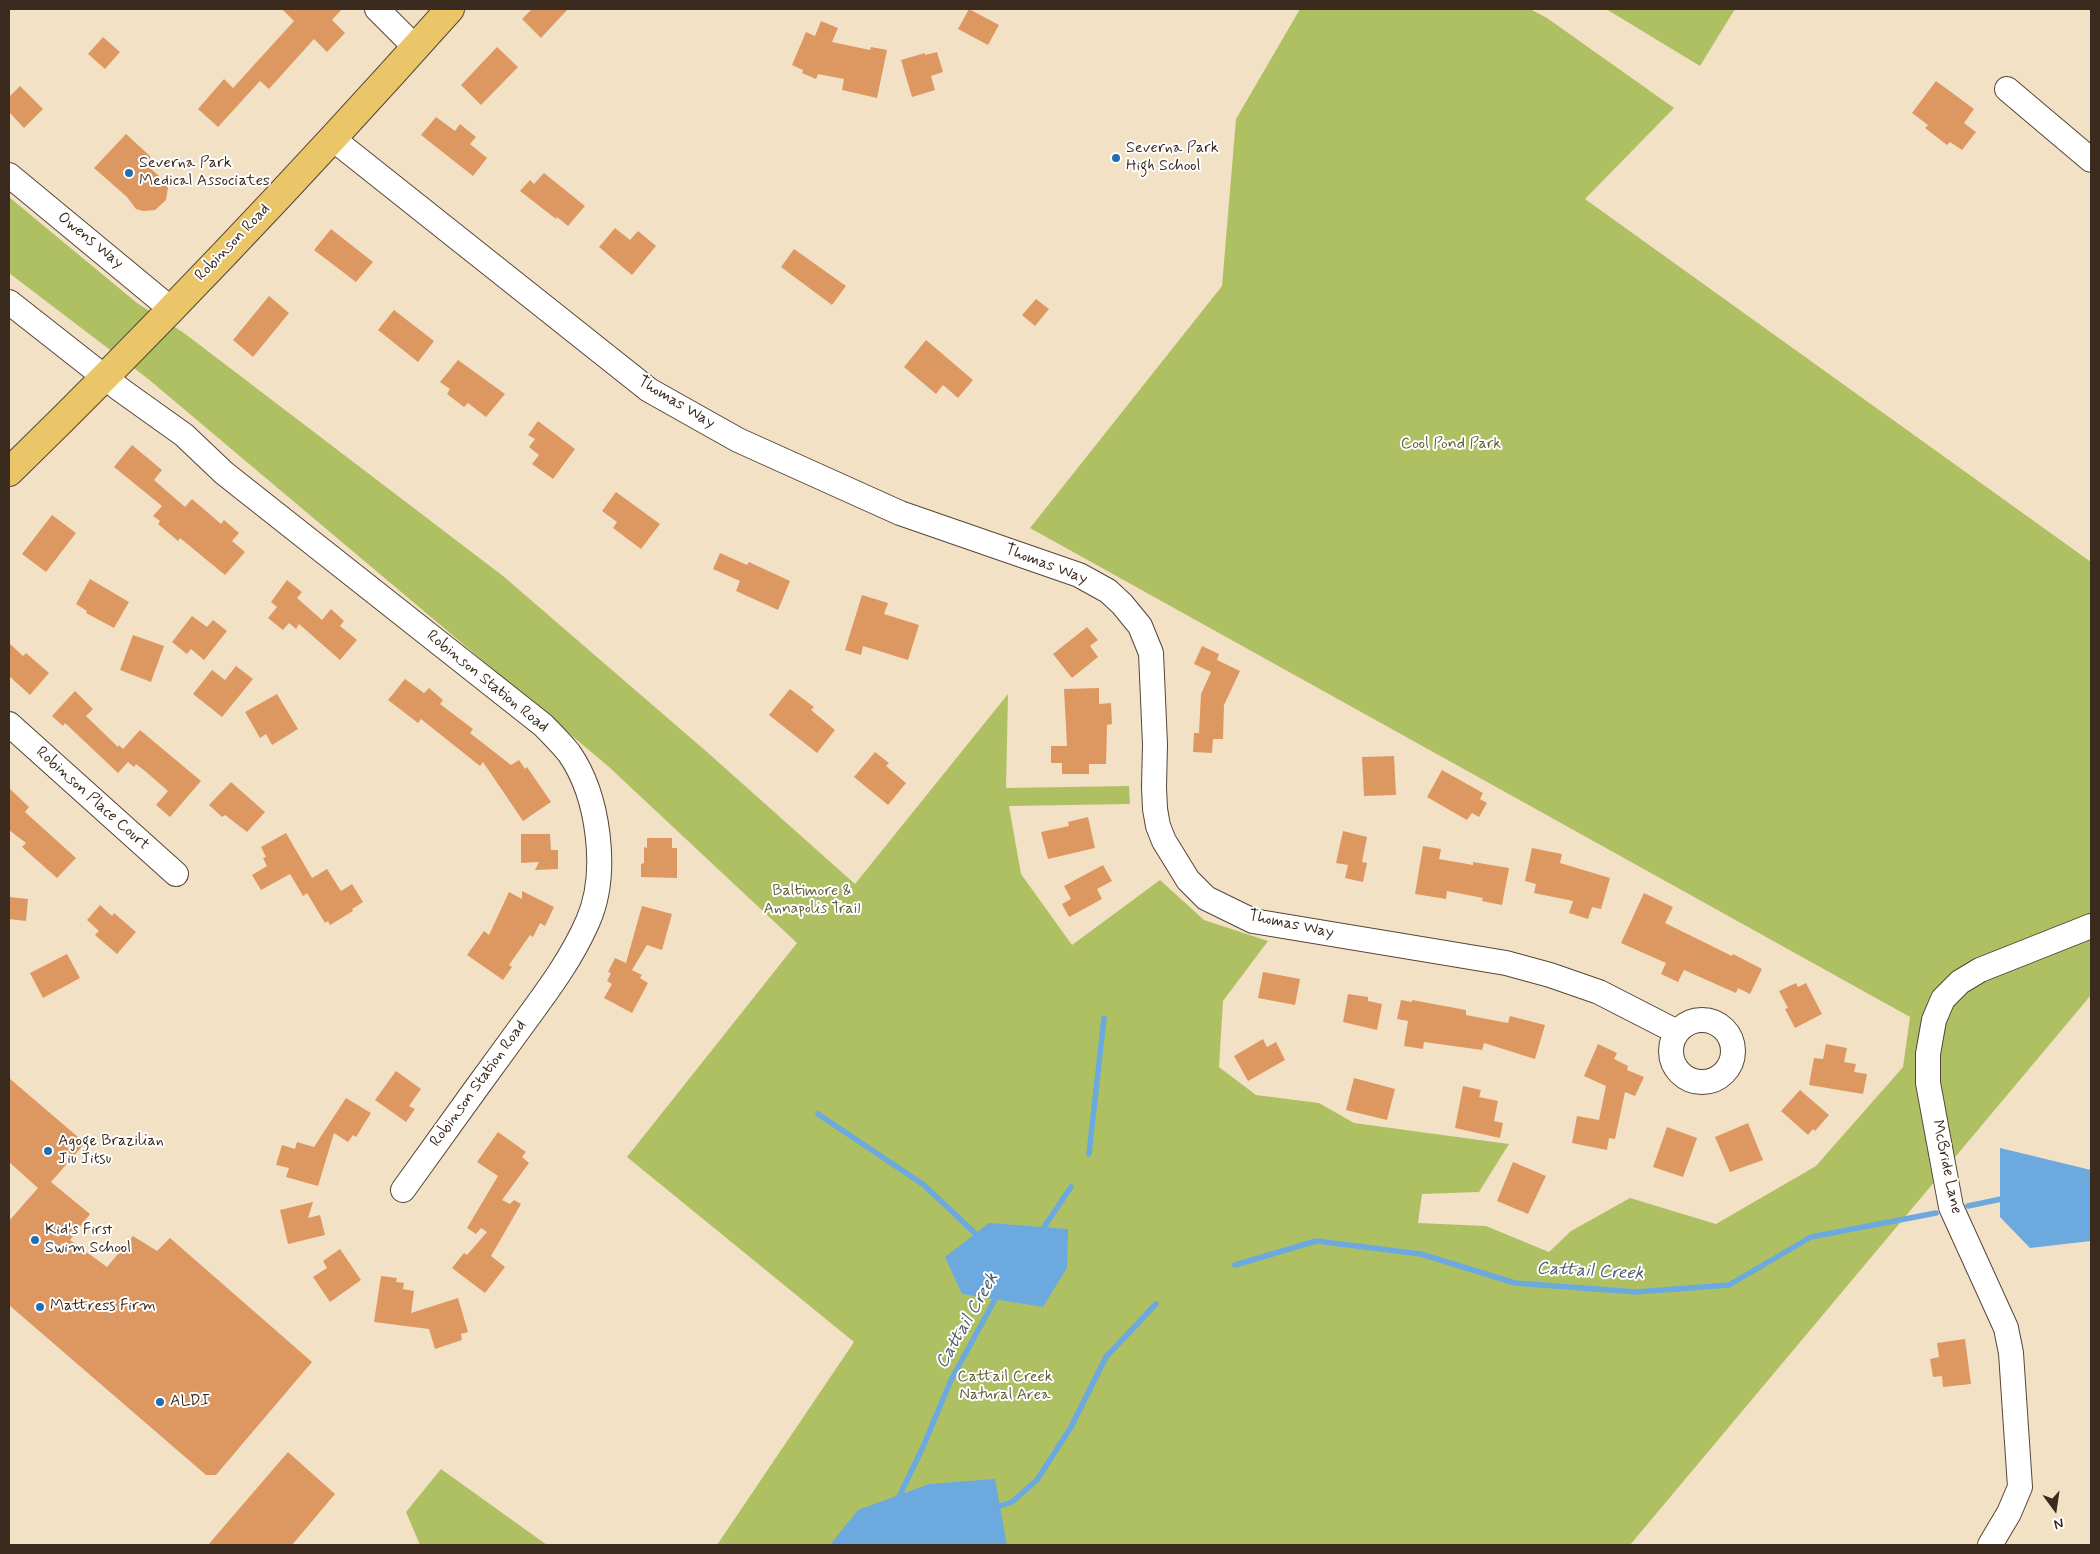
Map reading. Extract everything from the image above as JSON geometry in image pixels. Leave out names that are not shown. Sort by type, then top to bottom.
[{"type":"main road","name":"Robinson Road","points":[[9,472],[104,377],[333,139],[450,9]]},
{"type":"street","points":[[377,9],[416,48]]},
{"type":"street","points":[[2007,89],[2091,160]]},
{"type":"street","name":"Thomas Way","points":[[333,139],[649,390],[689,414],[738,440],[900,513],[1079,575],[1108,591],[1122,604],[1140,626],[1151,653],[1155,745],[1154,795],[1158,826],[1164,841],[1188,880],[1206,898],[1253,921],[1506,964],[1550,975],[1599,992],[1677,1032]]},
{"type":"street","name":"Owens Way","points":[[9,175],[171,308]]},
{"type":"street","name":"Robinson Station Road","points":[[9,302],[104,377],[184,434],[224,472],[543,725],[569,754],[585,784],[596,824],[600,857],[596,895],[589,919],[561,972],[403,1190]]},
{"type":"street","name":"Robinson Place Court","points":[[9,724],[176,874]]},
{"type":"street","name":"McBride Lane","points":[[1990,1545],[2009,1513],[2020,1487],[2011,1353],[2006,1328],[1951,1208],[1928,1083],[1928,1054],[1934,1020],[1943,999],[1960,982],[1980,970],[2091,926]]},
{"type":"green space","name":"Cool Pond Park","points":[[1300,9],[1530,9],[1547,18],[1674,108],[1585,199],[2091,562],[2091,995],[1630,1545],[717,1545],[854,1342],[627,1157],[797,943],[609,767],[147,378],[9,273],[9,197],[137,303],[184,333],[503,576],[707,752],[855,884],[1008,694],[1006,788],[1129,786],[1130,804],[1009,806],[1021,874],[1072,945],[1160,880],[1204,920],[1268,941],[1223,1001],[1219,1067],[1256,1095],[1319,1103],[1354,1123],[1509,1144],[1479,1192],[1422,1194],[1418,1223],[1486,1226],[1549,1252],[1571,1231],[1630,1198],[1716,1224],[1816,1166],[1903,1067],[1910,1017],[1030,528],[1222,286],[1236,119]]},
{"type":"green space","points":[[1606,9],[1735,9],[1700,66]]},
{"type":"green space","points":[[441,1469],[547,1545],[420,1545],[406,1512]]},
{"type":"water","points":[[2000,1148],[2091,1170],[2091,1241],[2030,1248],[2000,1217]]},
{"type":"water","points":[[989,1223],[1068,1229],[1067,1268],[1043,1307],[962,1294],[945,1257]]},
{"type":"water","points":[[995,1479],[1007,1545],[830,1545],[858,1510],[929,1484]]},
{"type":"building","points":[[282,9],[342,9],[332,20],[345,33],[327,52],[314,39],[269,89],[260,81],[218,127],[198,109],[224,79],[233,88],[294,21]]},
{"type":"building","points":[[532,9],[568,9],[541,38],[522,19]]},
{"type":"building","points":[[969,9],[999,25],[988,45],[958,29]]},
{"type":"building","points":[[821,21],[838,28],[832,42],[870,50],[871,47],[887,50],[877,98],[842,90],[844,79],[818,74],[816,79],[802,73],[803,70],[792,65],[806,32],[815,36]]},
{"type":"building","points":[[103,37],[120,52],[105,69],[88,54]]},
{"type":"building","points":[[497,47],[518,67],[481,105],[461,85]]},
{"type":"building","points":[[937,52],[943,72],[931,76],[935,90],[912,97],[901,60],[925,53],[925,55]]},
{"type":"building","points":[[1936,81],[1974,109],[1964,123],[1976,132],[1962,150],[1950,142],[1947,145],[1925,128],[1928,125],[1912,113]]},
{"type":"building","points":[[20,86],[43,109],[24,128],[9,112],[9,97]]},
{"type":"building","points":[[436,117],[455,131],[460,124],[476,137],[470,144],[487,158],[473,176],[421,135]]},
{"type":"building","name":"Severna Park Medical Associates","points":[[126,134],[150,156],[151,169],[165,181],[168,188],[166,200],[155,210],[143,211],[136,209],[127,197],[94,168]]},
{"type":"building","points":[[544,173],[585,206],[568,226],[520,191],[530,180],[534,184]]},
{"type":"building","points":[[615,228],[630,240],[638,231],[656,246],[632,275],[599,247]]},
{"type":"building","points":[[331,229],[373,262],[356,282],[314,250]]},
{"type":"building","points":[[794,249],[846,286],[832,305],[781,267]]},
{"type":"building","points":[[269,296],[289,313],[253,357],[233,340]]},
{"type":"building","points":[[1036,299],[1049,309],[1035,326],[1022,315]]},
{"type":"building","points":[[394,310],[434,341],[418,362],[378,330]]},
{"type":"building","points":[[926,340],[973,380],[958,398],[943,385],[936,394],[904,367]]},
{"type":"building","points":[[458,360],[505,394],[486,417],[468,403],[464,407],[447,394],[450,389],[440,382]]},
{"type":"building","points":[[538,421],[575,449],[553,479],[532,464],[539,455],[529,447],[535,439],[528,435]]},
{"type":"building","points":[[132,445],[162,470],[154,480],[185,507],[192,499],[221,524],[224,520],[239,533],[232,541],[245,552],[225,575],[180,538],[178,541],[158,524],[160,521],[153,516],[162,506],[114,467]]},
{"type":"building","points":[[616,492],[660,524],[641,549],[613,528],[617,522],[602,511]]},
{"type":"building","points":[[52,515],[76,533],[46,572],[22,554]]},
{"type":"building","points":[[720,553],[747,565],[749,562],[790,581],[778,610],[736,591],[740,581],[713,569]]},
{"type":"building","points":[[90,579],[129,602],[114,628],[86,613],[87,611],[76,604]]},
{"type":"building","points":[[287,580],[302,592],[297,598],[322,620],[331,609],[344,621],[340,626],[357,640],[340,660],[299,624],[296,629],[289,623],[283,630],[268,618],[277,607],[271,602]]},
{"type":"building","points":[[862,595],[888,603],[884,614],[919,625],[908,660],[863,646],[861,655],[845,650]]},
{"type":"building","points":[[192,616],[207,627],[213,620],[227,631],[204,660],[191,649],[187,654],[172,642]]},
{"type":"building","points":[[1087,627],[1098,640],[1090,646],[1098,657],[1072,678],[1053,654]]},
{"type":"building","points":[[133,635],[164,646],[151,682],[120,670]]},
{"type":"building","points":[[9,643],[23,656],[26,653],[49,673],[30,695],[9,676]]},
{"type":"building","points":[[1202,646],[1219,654],[1217,660],[1240,671],[1224,705],[1223,739],[1213,739],[1212,753],[1193,752],[1194,733],[1199,733],[1201,694],[1211,672],[1194,664]]},
{"type":"building","points":[[236,666],[253,679],[222,717],[193,694],[212,670],[225,680]]},
{"type":"building","points":[[405,679],[424,693],[429,688],[443,700],[440,704],[473,729],[470,733],[511,765],[519,760],[525,769],[527,767],[551,802],[523,821],[483,762],[480,766],[421,719],[418,723],[388,700]]},
{"type":"building","points":[[1099,688],[1099,704],[1111,703],[1112,724],[1107,725],[1106,764],[1089,764],[1089,774],[1062,774],[1062,763],[1051,763],[1051,746],[1067,746],[1064,689]]},
{"type":"building","points":[[790,689],[814,707],[811,710],[835,730],[817,753],[769,715]]},
{"type":"building","points":[[75,691],[93,709],[86,716],[118,747],[119,745],[123,749],[140,730],[201,781],[170,817],[156,805],[168,791],[145,771],[136,764],[134,767],[128,762],[118,773],[65,723],[63,726],[52,716]]},
{"type":"building","points":[[277,694],[298,729],[272,745],[266,734],[260,738],[245,712]]},
{"type":"building","points":[[875,752],[889,763],[886,766],[906,783],[888,805],[854,777]]},
{"type":"building","points":[[1394,756],[1396,795],[1364,796],[1362,757]]},
{"type":"building","points":[[1442,770],[1483,793],[1480,799],[1487,803],[1479,817],[1472,813],[1467,820],[1427,797]]},
{"type":"building","points":[[231,782],[265,812],[247,832],[225,815],[222,817],[209,805]]},
{"type":"building","points":[[9,788],[29,807],[25,812],[76,858],[57,878],[22,847],[26,843],[9,830]]},
{"type":"building","points":[[1088,817],[1095,848],[1048,859],[1041,832],[1069,826],[1068,822]]},
{"type":"building","points":[[1343,831],[1367,837],[1362,862],[1367,863],[1363,882],[1345,878],[1348,865],[1336,863]]},
{"type":"building","points":[[286,833],[312,878],[327,869],[341,891],[352,884],[363,902],[352,909],[353,911],[330,925],[328,921],[325,923],[307,893],[303,896],[290,874],[261,890],[252,875],[267,866],[263,858],[266,857],[261,847]]},
{"type":"building","points":[[521,834],[550,834],[551,850],[558,850],[558,869],[535,870],[539,862],[521,863]]},
{"type":"building","points":[[647,838],[672,838],[672,848],[677,848],[677,878],[641,877],[641,864],[644,863],[644,847],[647,848]]},
{"type":"building","points":[[1423,846],[1441,849],[1439,859],[1473,865],[1473,862],[1509,868],[1502,905],[1482,901],[1483,898],[1447,891],[1446,899],[1415,894]]},
{"type":"building","points":[[1532,848],[1562,854],[1560,863],[1610,878],[1601,909],[1592,907],[1588,919],[1569,913],[1573,901],[1534,893],[1536,884],[1525,881]]},
{"type":"building","points":[[1103,865],[1112,881],[1097,889],[1102,899],[1069,917],[1062,904],[1071,899],[1064,886]]},
{"type":"building","points":[[522,891],[554,907],[545,926],[540,923],[533,937],[530,935],[509,965],[512,967],[503,980],[467,955],[484,931],[489,935],[509,892],[522,899]]},
{"type":"building","points":[[1644,893],[1673,907],[1665,923],[1762,969],[1750,994],[1738,988],[1736,993],[1684,970],[1678,982],[1661,974],[1666,963],[1621,943]]},
{"type":"building","points":[[9,897],[28,899],[26,921],[9,919]]},
{"type":"building","points":[[100,905],[112,916],[114,913],[136,932],[117,954],[95,935],[99,931],[87,920]]},
{"type":"building","points":[[642,906],[672,914],[662,950],[647,945],[632,970],[642,975],[640,978],[648,983],[632,1013],[604,998],[612,984],[607,981],[611,973],[608,972],[615,958],[626,963]]},
{"type":"building","points":[[67,954],[80,978],[43,998],[30,973]]},
{"type":"building","points":[[1263,972],[1300,979],[1295,1005],[1258,998]]},
{"type":"building","points":[[1796,983],[1798,987],[1806,983],[1822,1014],[1795,1028],[1785,1009],[1788,1008],[1779,991]]},
{"type":"building","points":[[1348,994],[1368,997],[1368,1001],[1382,1004],[1377,1030],[1343,1022]]},
{"type":"building","points":[[1401,1000],[1412,1002],[1412,1000],[1466,1010],[1466,1015],[1508,1023],[1510,1016],[1545,1025],[1535,1059],[1484,1043],[1482,1050],[1424,1042],[1423,1049],[1404,1046],[1408,1021],[1397,1019]]},
{"type":"building","points":[[1263,1039],[1267,1047],[1276,1042],[1285,1060],[1248,1081],[1234,1056]]},
{"type":"building","points":[[1598,1044],[1617,1053],[1614,1059],[1628,1066],[1627,1070],[1644,1077],[1635,1096],[1625,1092],[1615,1139],[1609,1138],[1607,1150],[1572,1143],[1577,1116],[1599,1120],[1606,1086],[1584,1076]]},
{"type":"building","points":[[1826,1044],[1847,1048],[1844,1062],[1856,1064],[1854,1072],[1867,1074],[1863,1094],[1809,1085],[1814,1058],[1823,1059]]},
{"type":"building","points":[[396,1071],[421,1089],[409,1106],[415,1109],[406,1122],[375,1100]]},
{"type":"building","points":[[9,1078],[85,1143],[51,1182],[90,1214],[70,1240],[107,1267],[133,1236],[157,1251],[170,1238],[312,1362],[216,1475],[206,1475],[9,1305],[9,1221],[38,1188],[9,1162]]},
{"type":"building","points":[[1354,1078],[1395,1089],[1387,1120],[1346,1110]]},
{"type":"building","points":[[1463,1086],[1481,1090],[1479,1097],[1498,1101],[1494,1121],[1503,1123],[1500,1138],[1455,1128]]},
{"type":"building","points":[[1800,1090],[1829,1115],[1815,1131],[1813,1129],[1808,1135],[1781,1111]]},
{"type":"building","points":[[346,1098],[371,1113],[356,1137],[353,1135],[348,1142],[334,1133],[318,1186],[286,1177],[289,1168],[276,1165],[282,1145],[295,1149],[297,1142],[314,1147]]},
{"type":"building","points":[[1748,1123],[1763,1160],[1730,1172],[1715,1137]]},
{"type":"building","points":[[1667,1127],[1697,1138],[1683,1177],[1653,1167]]},
{"type":"building","points":[[498,1132],[526,1152],[522,1157],[529,1163],[502,1200],[510,1204],[514,1200],[521,1204],[491,1256],[505,1267],[485,1293],[452,1268],[464,1253],[467,1255],[487,1232],[481,1228],[476,1234],[467,1228],[498,1176],[477,1162]]},
{"type":"building","points":[[1513,1162],[1546,1176],[1528,1214],[1497,1201]]},
{"type":"building","points":[[313,1202],[308,1218],[320,1215],[325,1235],[288,1244],[280,1210]]},
{"type":"building","points":[[340,1249],[361,1280],[330,1302],[313,1277],[327,1268],[323,1261]]},
{"type":"building","points":[[381,1276],[397,1278],[396,1282],[404,1283],[403,1289],[414,1291],[411,1313],[458,1298],[468,1332],[461,1334],[462,1340],[435,1349],[429,1329],[374,1322]]},
{"type":"building","points":[[1965,1339],[1971,1384],[1943,1387],[1942,1376],[1933,1377],[1930,1359],[1939,1357],[1937,1343]]},
{"type":"building","points":[[288,1452],[335,1494],[292,1545],[208,1545]]},
{"type":"waterway","name":"Cattail Creek","points":[[1089,1154],[1104,1018]]},
{"type":"waterway","points":[[818,1114],[924,1185],[980,1238]]},
{"type":"waterway","name":"Cattail Creek","points":[[1040,1233],[1071,1187]]},
{"type":"waterway","name":"Cattail Creek","points":[[1968,1206],[2006,1198]]},
{"type":"waterway","name":"Cattail Creek","points":[[1235,1265],[1316,1241],[1421,1254],[1515,1283],[1636,1292],[1729,1285],[1811,1237],[1936,1213]]},
{"type":"waterway","name":"Cattail Creek","points":[[897,1501],[923,1447],[951,1380],[998,1294]]},
{"type":"waterway","name":"Cattail Creek","points":[[994,1508],[1012,1502],[1037,1480],[1071,1427],[1106,1357],[1156,1304]]},
{"type":"place","name":"Severna Park High School","points":[[1116,158]]},
{"type":"place","name":"Severna Park Medical Associates","points":[[129,173]]},
{"type":"place","name":"Agoge Brazilian Jiu Jitsu","points":[[48,1151]]},
{"type":"place","name":"Kid's First Swim School","points":[[35,1240]]},
{"type":"place","name":"Mattress Firm","points":[[40,1307]]},
{"type":"place","name":"ALDI","points":[[160,1402]]},
{"type":"park label","name":"Baltimore & Annapolis Trail","points":[[812,901]]},
{"type":"park label","name":"Cattail Creek Natural Area","points":[[1005,1387]]}]
